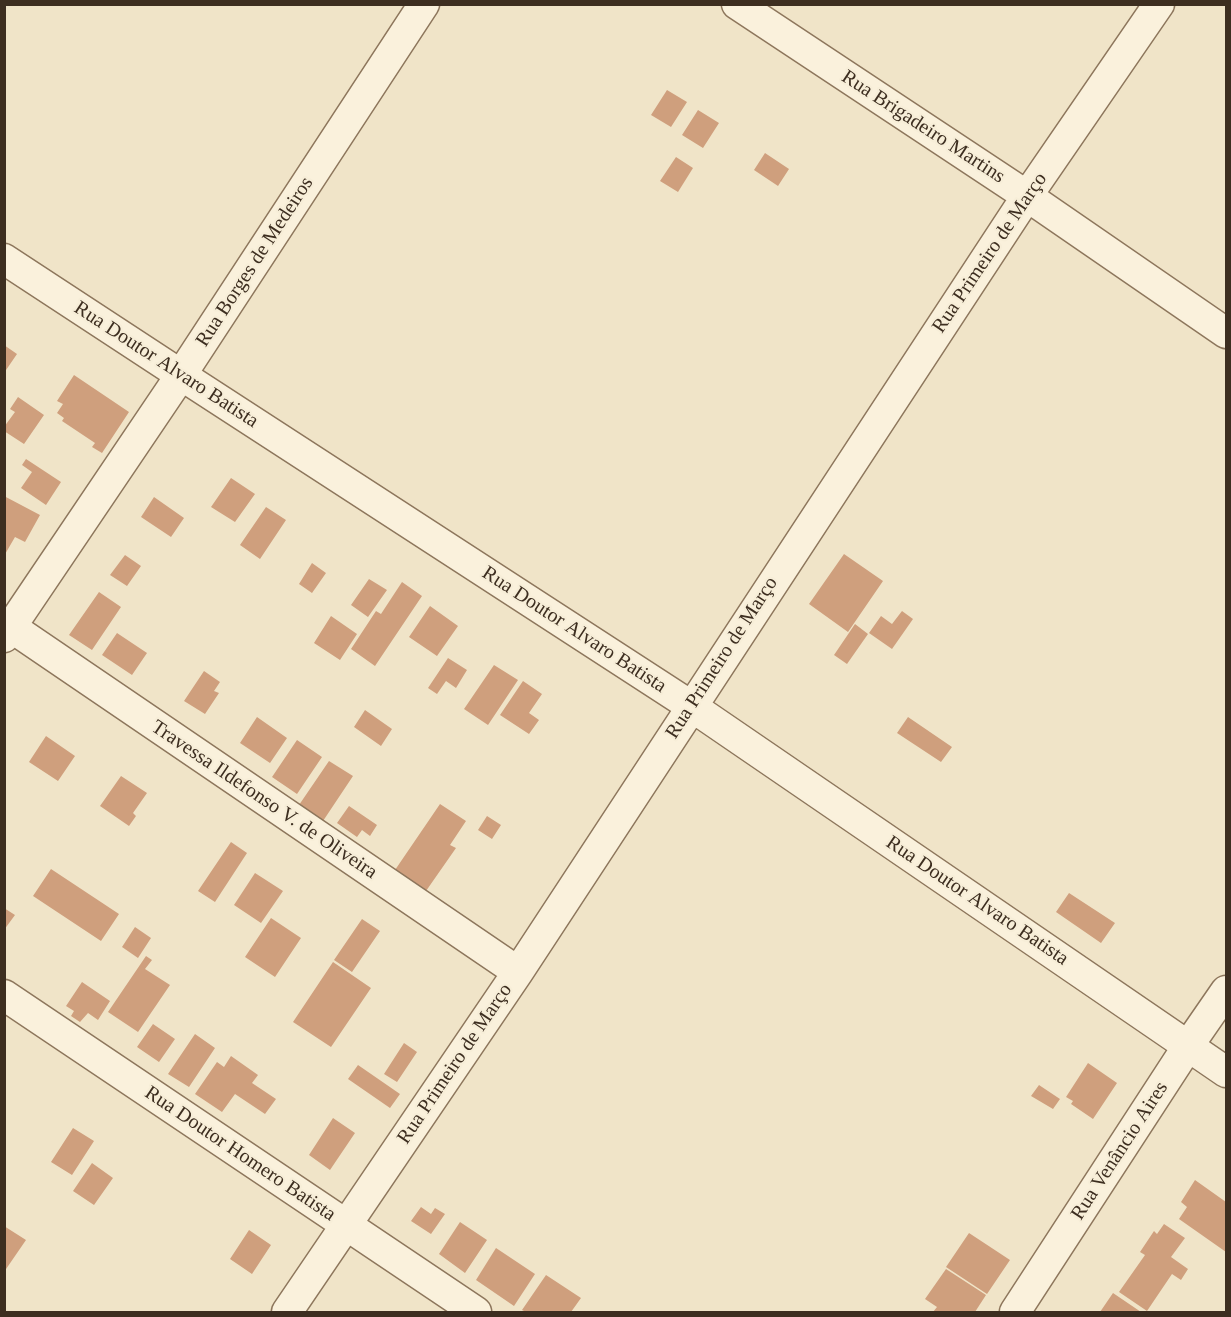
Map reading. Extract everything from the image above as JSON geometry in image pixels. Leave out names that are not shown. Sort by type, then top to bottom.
[{"type":"street","name":"Rua Borges de Medeiros","points":[[8,632],[181,375],[424,4]]},
{"type":"street","name":"Rua Brigadeiro Martins","points":[[737,4],[1027,196],[1227,333]]},
{"type":"street","name":"Rua Primeiro de Março","points":[[287,1312],[518,972],[1027,196],[1159,4]]},
{"type":"street","name":"Rua Doutor Alvaro Batista","points":[[4,259],[691,706],[1227,1072]]},
{"type":"street","name":"Travessa Ildefonso V. de Oliveira","points":[[8,632],[518,972]]},
{"type":"street","name":"Rua Venâncio Aires","points":[[1015,1312],[1188,1046],[1227,991]]},
{"type":"street","name":"Rua Doutor Homero Batista","points":[[4,995],[476,1312]]},
{"type":"building","points":[[667,90],[687,102],[671,127],[651,115]]},
{"type":"building","points":[[698,110],[719,123],[703,148],[682,135]]},
{"type":"building","points":[[765,153],[789,169],[778,186],[754,170]]},
{"type":"building","points":[[676,157],[693,168],[678,192],[660,181]]},
{"type":"building","points":[[4,345],[17,354],[4,373]]},
{"type":"building","points":[[74,375],[129,412],[102,453],[92,447],[95,443],[62,421],[64,418],[57,413],[63,404],[57,401]]},
{"type":"building","points":[[18,397],[44,415],[24,444],[4,431],[4,427],[15,412],[10,409]]},
{"type":"building","points":[[26,459],[61,482],[46,505],[21,488],[32,472],[22,465]]},
{"type":"building","points":[[231,478],[255,494],[235,522],[211,507]]},
{"type":"building","points":[[4,496],[40,515],[25,542],[15,537],[4,556]]},
{"type":"building","points":[[154,497],[184,518],[171,537],[141,517]]},
{"type":"building","points":[[266,507],[286,520],[260,559],[240,545]]},
{"type":"building","points":[[844,554],[883,581],[848,632],[809,604]]},
{"type":"building","points":[[125,555],[141,566],[127,586],[110,575]]},
{"type":"building","points":[[312,563],[326,573],[312,593],[299,584]]},
{"type":"building","points":[[369,579],[387,590],[368,617],[351,605]]},
{"type":"building","points":[[402,582],[422,596],[375,666],[351,649],[376,611],[381,614]]},
{"type":"building","points":[[99,592],[121,607],[92,650],[69,635]]},
{"type":"building","points":[[430,606],[458,626],[437,656],[409,637]]},
{"type":"building","points":[[902,611],[913,619],[892,649],[869,633],[881,616],[892,624]]},
{"type":"building","points":[[331,616],[357,634],[340,660],[314,643]]},
{"type":"building","points":[[855,624],[868,634],[847,664],[834,655]]},
{"type":"building","points":[[117,633],[147,653],[132,675],[102,655]]},
{"type":"building","points":[[448,658],[467,670],[456,688],[446,681],[437,694],[428,688]]},
{"type":"building","points":[[494,665],[518,680],[488,725],[464,709]]},
{"type":"building","points":[[204,671],[220,682],[214,691],[219,693],[205,714],[184,701]]},
{"type":"building","points":[[523,681],[542,694],[529,713],[539,720],[529,734],[500,715]]},
{"type":"building","points":[[365,710],[392,729],[381,746],[354,727]]},
{"type":"building","points":[[257,717],[287,738],[270,763],[240,743]]},
{"type":"building","points":[[908,717],[952,747],[941,762],[897,733]]},
{"type":"building","points":[[46,736],[75,756],[58,781],[29,762]]},
{"type":"building","points":[[297,740],[322,757],[297,794],[272,777]]},
{"type":"building","points":[[329,761],[353,776],[323,821],[299,805]]},
{"type":"building","points":[[121,776],[147,793],[133,813],[136,816],[129,826],[100,806]]},
{"type":"building","points":[[440,804],[466,821],[450,845],[456,848],[426,891],[395,870]]},
{"type":"building","points":[[349,806],[377,825],[370,836],[362,830],[357,837],[337,823]]},
{"type":"building","points":[[487,816],[501,825],[492,839],[478,830]]},
{"type":"building","points":[[231,842],[247,853],[215,902],[198,891]]},
{"type":"building","points":[[51,869],[119,914],[101,941],[33,896]]},
{"type":"building","points":[[255,873],[283,891],[261,923],[234,905]]},
{"type":"building","points":[[1069,893],[1115,923],[1101,943],[1056,912]]},
{"type":"building","points":[[4,908],[15,915],[4,930]]},
{"type":"building","points":[[271,918],[301,938],[275,977],[245,957]]},
{"type":"building","points":[[362,919],[380,931],[352,972],[334,960]]},
{"type":"building","points":[[135,927],[151,938],[138,958],[122,947]]},
{"type":"building","points":[[146,956],[152,960],[145,969],[170,985],[138,1032],[108,1012]]},
{"type":"building","points":[[333,962],[371,988],[331,1047],[293,1022]]},
{"type":"building","points":[[82,982],[110,1001],[98,1020],[88,1013],[80,1022],[71,1016],[74,1011],[66,1006]]},
{"type":"building","points":[[153,1024],[175,1039],[159,1062],[137,1047]]},
{"type":"building","points":[[195,1034],[215,1048],[189,1087],[168,1074]]},
{"type":"building","points":[[404,1043],[417,1052],[397,1082],[384,1074]]},
{"type":"building","points":[[231,1056],[258,1075],[252,1083],[276,1099],[265,1114],[235,1094],[222,1112],[195,1094],[217,1062],[224,1067]]},
{"type":"building","points":[[1088,1063],[1117,1083],[1093,1119],[1071,1104],[1073,1101],[1066,1097]]},
{"type":"building","points":[[358,1065],[400,1094],[390,1108],[348,1079]]},
{"type":"building","points":[[1039,1085],[1060,1099],[1053,1109],[1031,1096]]},
{"type":"building","points":[[333,1118],[355,1133],[330,1170],[309,1155]]},
{"type":"building","points":[[73,1128],[94,1141],[72,1175],[51,1162]]},
{"type":"building","points":[[92,1163],[113,1178],[94,1205],[73,1191]]},
{"type":"building","points":[[1195,1180],[1226,1202],[1226,1252],[1179,1219],[1187,1207],[1181,1202]]},
{"type":"building","points":[[421,1207],[431,1214],[435,1208],[445,1214],[431,1234],[411,1221]]},
{"type":"building","points":[[460,1222],[487,1240],[465,1273],[439,1254]]},
{"type":"building","points":[[1164,1224],[1185,1238],[1171,1257],[1188,1269],[1181,1280],[1172,1274],[1147,1311],[1119,1292],[1145,1255],[1140,1252],[1154,1231],[1157,1234]]},
{"type":"building","points":[[4,1226],[26,1240],[4,1272]]},
{"type":"building","points":[[249,1230],[271,1245],[252,1274],[230,1259]]},
{"type":"building","points":[[969,1233],[1010,1260],[987,1294],[946,1267]]},
{"type":"building","points":[[496,1248],[535,1274],[514,1306],[476,1280]]},
{"type":"building","points":[[946,1269],[986,1295],[975,1312],[933,1312],[937,1307],[925,1299]]},
{"type":"building","points":[[546,1275],[581,1298],[571,1312],[526,1312],[522,1310]]},
{"type":"building","points":[[1113,1293],[1141,1312],[1100,1312]]}]
